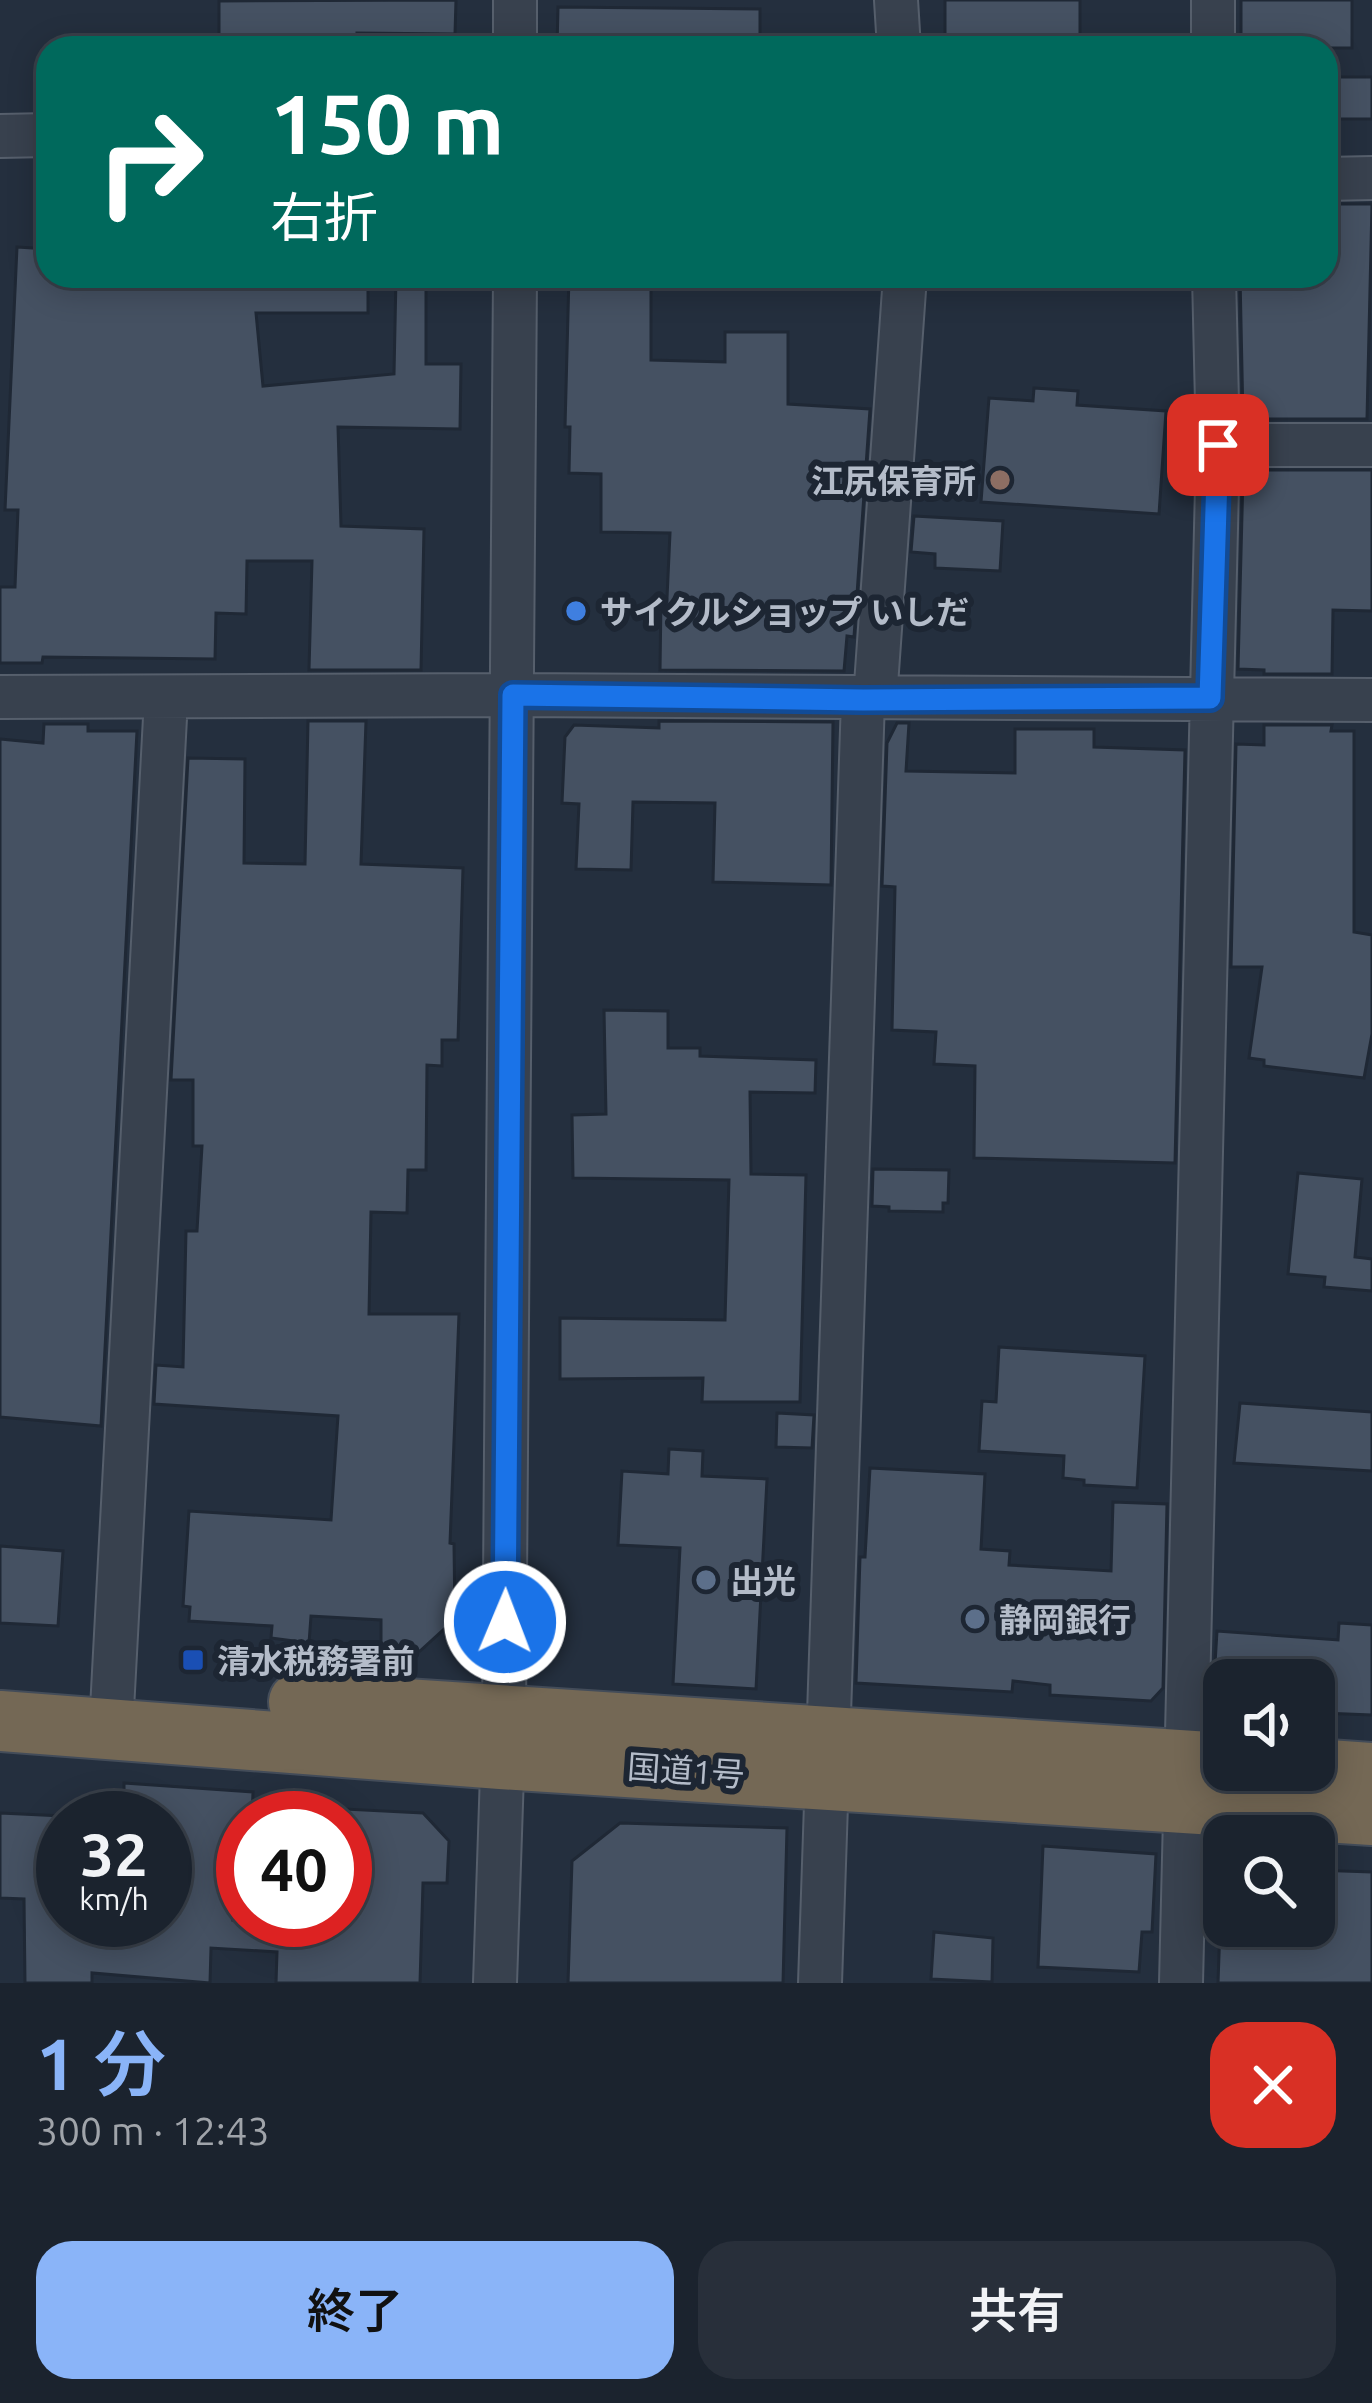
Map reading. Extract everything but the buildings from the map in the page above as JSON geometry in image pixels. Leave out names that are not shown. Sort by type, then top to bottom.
[{"type":"highway","name":"国道1号","points":[[0,1680],[112,1709]]},
{"type":"highway","name":"国道1号","points":[[0,1721],[112,1709],[825,1758],[1199,1775],[1372,1815]]},
{"type":"highway","points":[[1335,1769],[1372,1772]]},
{"type":"street","points":[[514,0],[515,36]]},
{"type":"street","points":[[896,0],[898,36]]},
{"type":"street","points":[[1213,0],[1213,36]]},
{"type":"street","points":[[0,136],[36,135]]},
{"type":"street","points":[[1338,179],[1372,178]]},
{"type":"street","points":[[495,1983],[503,1736],[515,288]]},
{"type":"street","points":[[820,1983],[869,699],[904,288]]},
{"type":"street","points":[[1180,1983],[1199,1775],[1210,698],[1218,445],[1214,288]]},
{"type":"street","points":[[1218,445],[1372,445]]},
{"type":"street","points":[[0,697],[1372,700]]},
{"type":"street","points":[[112,1709],[166,699]]},
{"type":"place","name":"江尻保育所","points":[[1000,480]]},
{"type":"place","name":"サイクルショップ いしだ","points":[[576,611]]},
{"type":"place","name":"出光","points":[[706,1580]]},
{"type":"place","name":"静岡銀行","points":[[975,1619]]},
{"type":"place","name":"清水税務署前","points":[[193,1660]]},
{"type":"route","points":[[505,1622],[513,695],[1210,698],[1218,445]]}]
